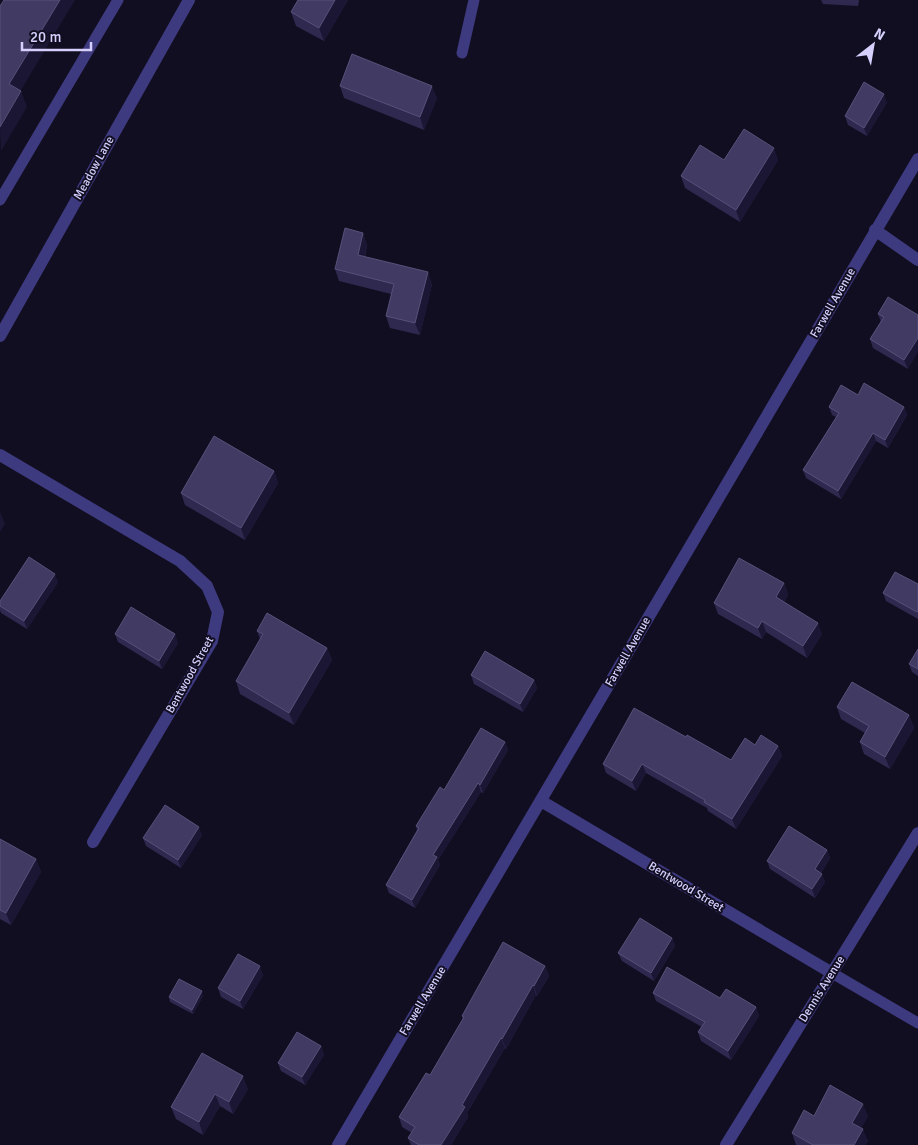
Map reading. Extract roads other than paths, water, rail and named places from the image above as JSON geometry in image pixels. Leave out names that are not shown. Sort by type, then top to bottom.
[{"type":"street","name":"Meadow Lane","points":[[0,336],[189,0]]},
{"type":"street","name":"Farwell Avenue","points":[[338,1145],[918,159]]},
{"type":"street","points":[[875,230],[918,260]]},
{"type":"street","name":"Bentwood Street","points":[[0,455],[180,561],[207,586],[218,612],[212,641],[92,842]]},
{"type":"street","name":"Bentwood Street","points":[[541,801],[832,973]]},
{"type":"street","name":"Dennis Avenue","points":[[726,1145],[918,833]]},
{"type":"lane","points":[[0,200],[118,0]]},
{"type":"lane","points":[[462,53],[474,0]]},
{"type":"lane","points":[[832,973],[918,1023]]}]
